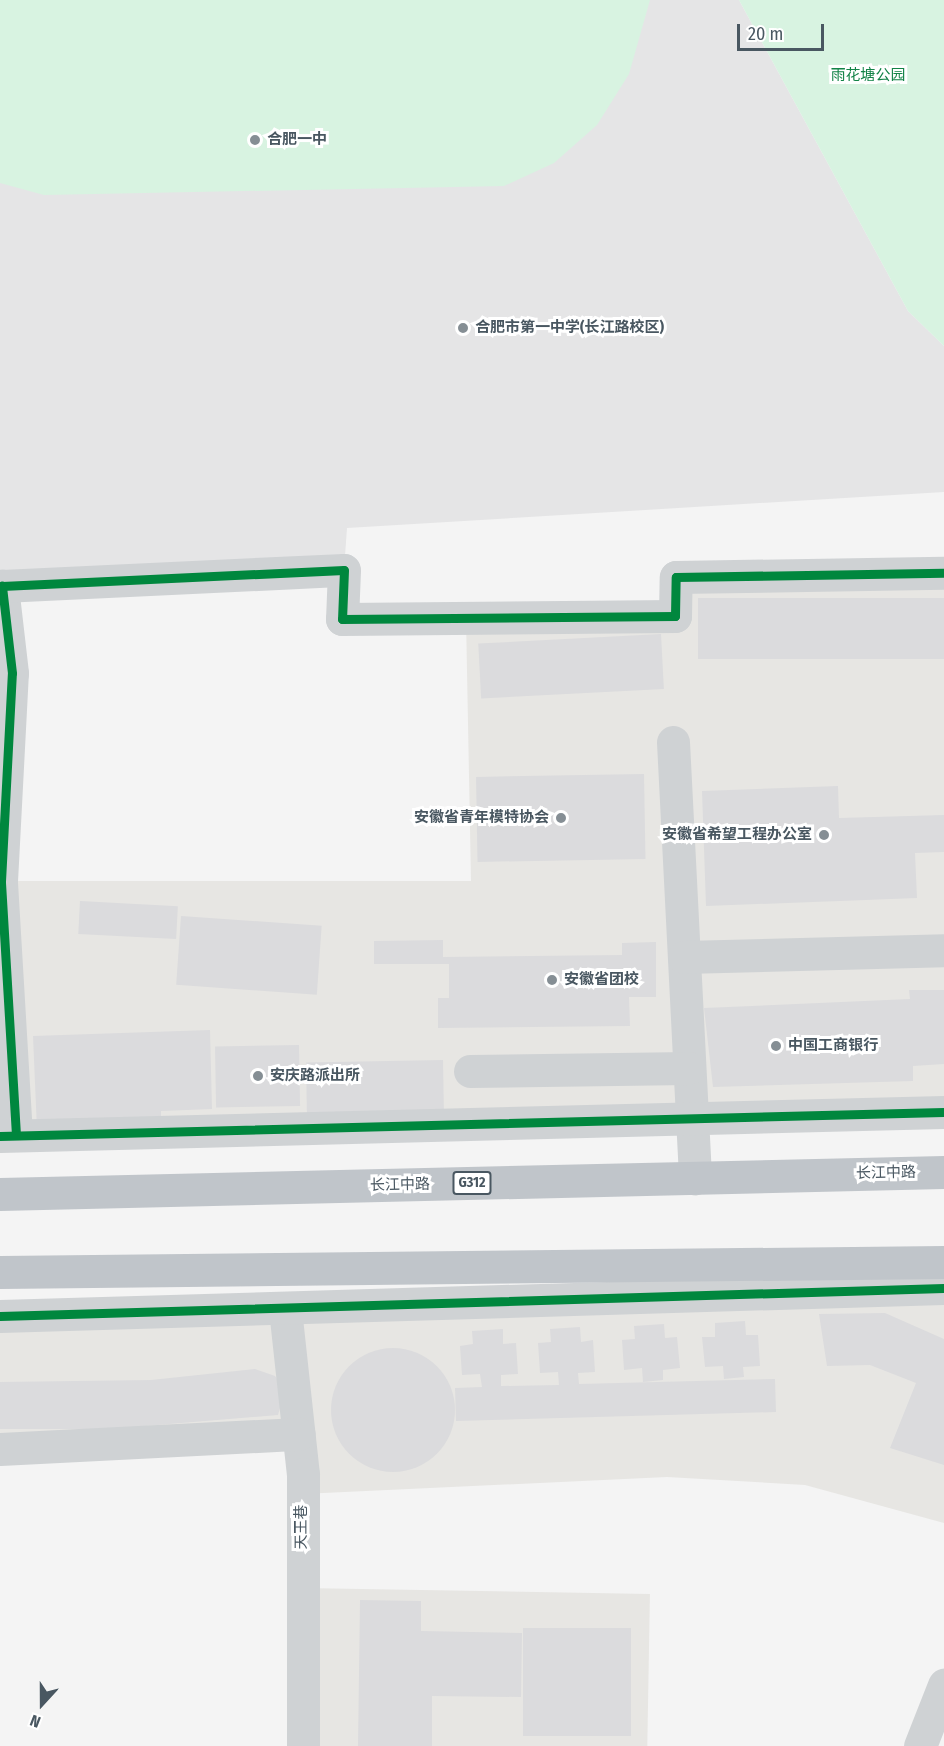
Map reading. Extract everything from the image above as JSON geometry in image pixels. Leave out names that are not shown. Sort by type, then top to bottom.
[{"type":"highway","name":"长江中路","points":[[0,1194],[944,1172]]},
{"type":"highway","points":[[0,1272],[944,1262]]},
{"type":"street","points":[[944,573],[676,577],[675,616],[342,619],[344,570],[2,586],[6,673],[1,881],[8,1135],[944,1112]]},
{"type":"street","points":[[673,742],[695,1178]]},
{"type":"street","points":[[684,957],[944,950]]},
{"type":"street","points":[[470,1071],[689,1068]]},
{"type":"street","points":[[0,1316],[944,1287]]},
{"type":"street","name":"天王巷","points":[[285,1309],[299,1434],[303,1746]]},
{"type":"street","points":[[0,1449],[299,1434]]},
{"type":"street","points":[[920,1746],[944,1685]]},
{"type":"shaded area","name":"合肥市第一中学(长江路校区)","points":[[0,0],[739,0],[908,311],[944,346],[944,492],[347,528],[344,570],[2,586],[0,672]]},
{"type":"shaded area","points":[[944,573],[944,1112],[0,1136],[1,881],[471,881],[466,618],[675,616],[676,577]]},
{"type":"shaded area","points":[[944,1303],[944,1523],[805,1485],[667,1477],[302,1494],[299,1435],[0,1449],[0,1317]]},
{"type":"shaded area","points":[[303,1588],[650,1594],[647,1746],[300,1746]]},
{"type":"green space","points":[[0,0],[650,0],[629,74],[597,125],[554,163],[504,186],[44,195],[0,183]]},
{"type":"green space","name":"雨花塘公园","points":[[739,0],[944,0],[944,346],[908,311]]},
{"type":"building","points":[[698,598],[944,598],[944,659],[698,659]]},
{"type":"building","points":[[661,634],[664,689],[481,699],[478,644]]},
{"type":"building","name":"安徽省青年模特协会","points":[[644,774],[645,859],[478,862],[476,777]]},
{"type":"building","name":"安徽省希望工程办公室","points":[[838,786],[839,818],[944,815],[944,852],[915,853],[917,898],[706,906],[702,791]]},
{"type":"building","points":[[80,901],[178,906],[176,939],[78,934]]},
{"type":"building","points":[[181,916],[322,926],[317,995],[176,985]]},
{"type":"building","name":"安徽省团校","points":[[443,940],[443,957],[622,955],[622,943],[656,942],[656,997],[629,997],[630,1026],[438,1028],[438,998],[449,998],[449,964],[374,964],[374,941]]},
{"type":"building","points":[[909,990],[944,990],[944,1064],[913,1066],[913,1081],[713,1087],[704,1008],[910,999]]},
{"type":"building","points":[[210,1030],[212,1109],[161,1111],[161,1127],[37,1130],[33,1036]]},
{"type":"building","name":"安庆路派出所","points":[[299,1045],[300,1106],[216,1107],[215,1046]]},
{"type":"building","points":[[443,1060],[444,1115],[307,1117],[306,1062]]},
{"type":"building","points":[[885,1313],[944,1339],[944,1465],[890,1448],[916,1383],[870,1365],[827,1366],[819,1314]]},
{"type":"building","points":[[745,1321],[746,1335],[758,1335],[760,1366],[743,1367],[744,1377],[724,1379],[723,1366],[705,1367],[702,1337],[715,1337],[715,1323]]},
{"type":"building","points":[[664,1324],[665,1338],[677,1337],[680,1368],[663,1370],[663,1380],[643,1382],[642,1368],[624,1370],[622,1340],[635,1339],[634,1326]]},
{"type":"building","points":[[580,1327],[581,1342],[593,1340],[595,1372],[578,1373],[579,1384],[775,1379],[776,1412],[456,1421],[455,1388],[482,1387],[480,1374],[462,1375],[460,1346],[473,1344],[472,1331],[503,1329],[503,1344],[516,1343],[518,1374],[501,1375],[501,1386],[559,1385],[558,1372],[540,1373],[538,1343],[551,1342],[550,1329]]},
{"type":"building","points":[[393,1348],[417,1353],[437,1366],[450,1386],[455,1410],[450,1434],[437,1454],[417,1467],[393,1472],[369,1467],[349,1454],[336,1434],[331,1410],[336,1386],[349,1366],[369,1353]]},
{"type":"building","points":[[255,1369],[275,1376],[285,1390],[278,1415],[109,1429],[0,1429],[0,1382],[151,1380]]},
{"type":"building","points":[[360,1600],[421,1601],[421,1631],[522,1633],[521,1697],[432,1696],[432,1746],[358,1746]]},
{"type":"building","points":[[523,1628],[631,1628],[631,1736],[523,1736]]},
{"type":"cycle path","points":[[16,1135],[1,881],[12,673],[2,586],[344,570],[342,619],[675,616],[676,577],[944,573]]},
{"type":"cycle path","points":[[0,1136],[944,1112]]},
{"type":"cycle path","points":[[0,1316],[944,1288]]},
{"type":"place","name":"合肥一中","points":[[255,140]]},
{"type":"place","name":"合肥市第一中学(长江路校区)","points":[[463,328]]},
{"type":"place","name":"安徽省青年模特协会","points":[[561,818]]},
{"type":"place","name":"安徽省希望工程办公室","points":[[824,835]]},
{"type":"place","name":"安徽省团校","points":[[552,980]]},
{"type":"place","name":"中国工商银行","points":[[776,1046]]},
{"type":"place","name":"安庆路派出所","points":[[258,1076]]}]
